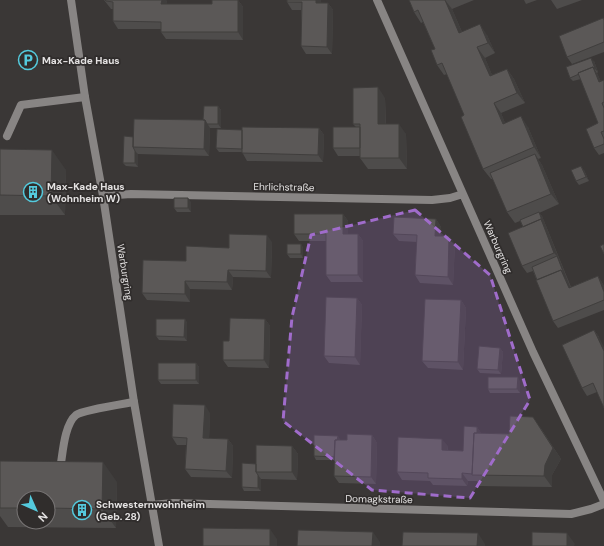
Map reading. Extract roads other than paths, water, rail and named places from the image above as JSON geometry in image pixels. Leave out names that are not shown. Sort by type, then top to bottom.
[{"type":"street","name":"Warburgring","points":[[71,0],[85,97],[103,196],[134,402],[159,546]]},
{"type":"street","name":"Warburgring","points":[[377,0],[533,352],[604,501]]},
{"type":"street","points":[[6,136],[21,105],[85,97]]},
{"type":"street","name":"Ehrlichstraße","points":[[103,196],[131,194],[432,200],[450,198],[463,194]]},
{"type":"street","points":[[61,463],[67,428],[76,415],[88,411],[134,402]]},
{"type":"street","name":"Domagkstraße","points":[[152,505],[173,503],[571,514],[604,504]]},
{"type":"place","name":"Max-Kade Haus","points":[[28,60]]},
{"type":"place","name":"Max-Kade Haus (Wohnheim W)","points":[[33,192]]},
{"type":"place","name":"Schwesternwohnheim (Geb. 28)","points":[[82,510]]}]
